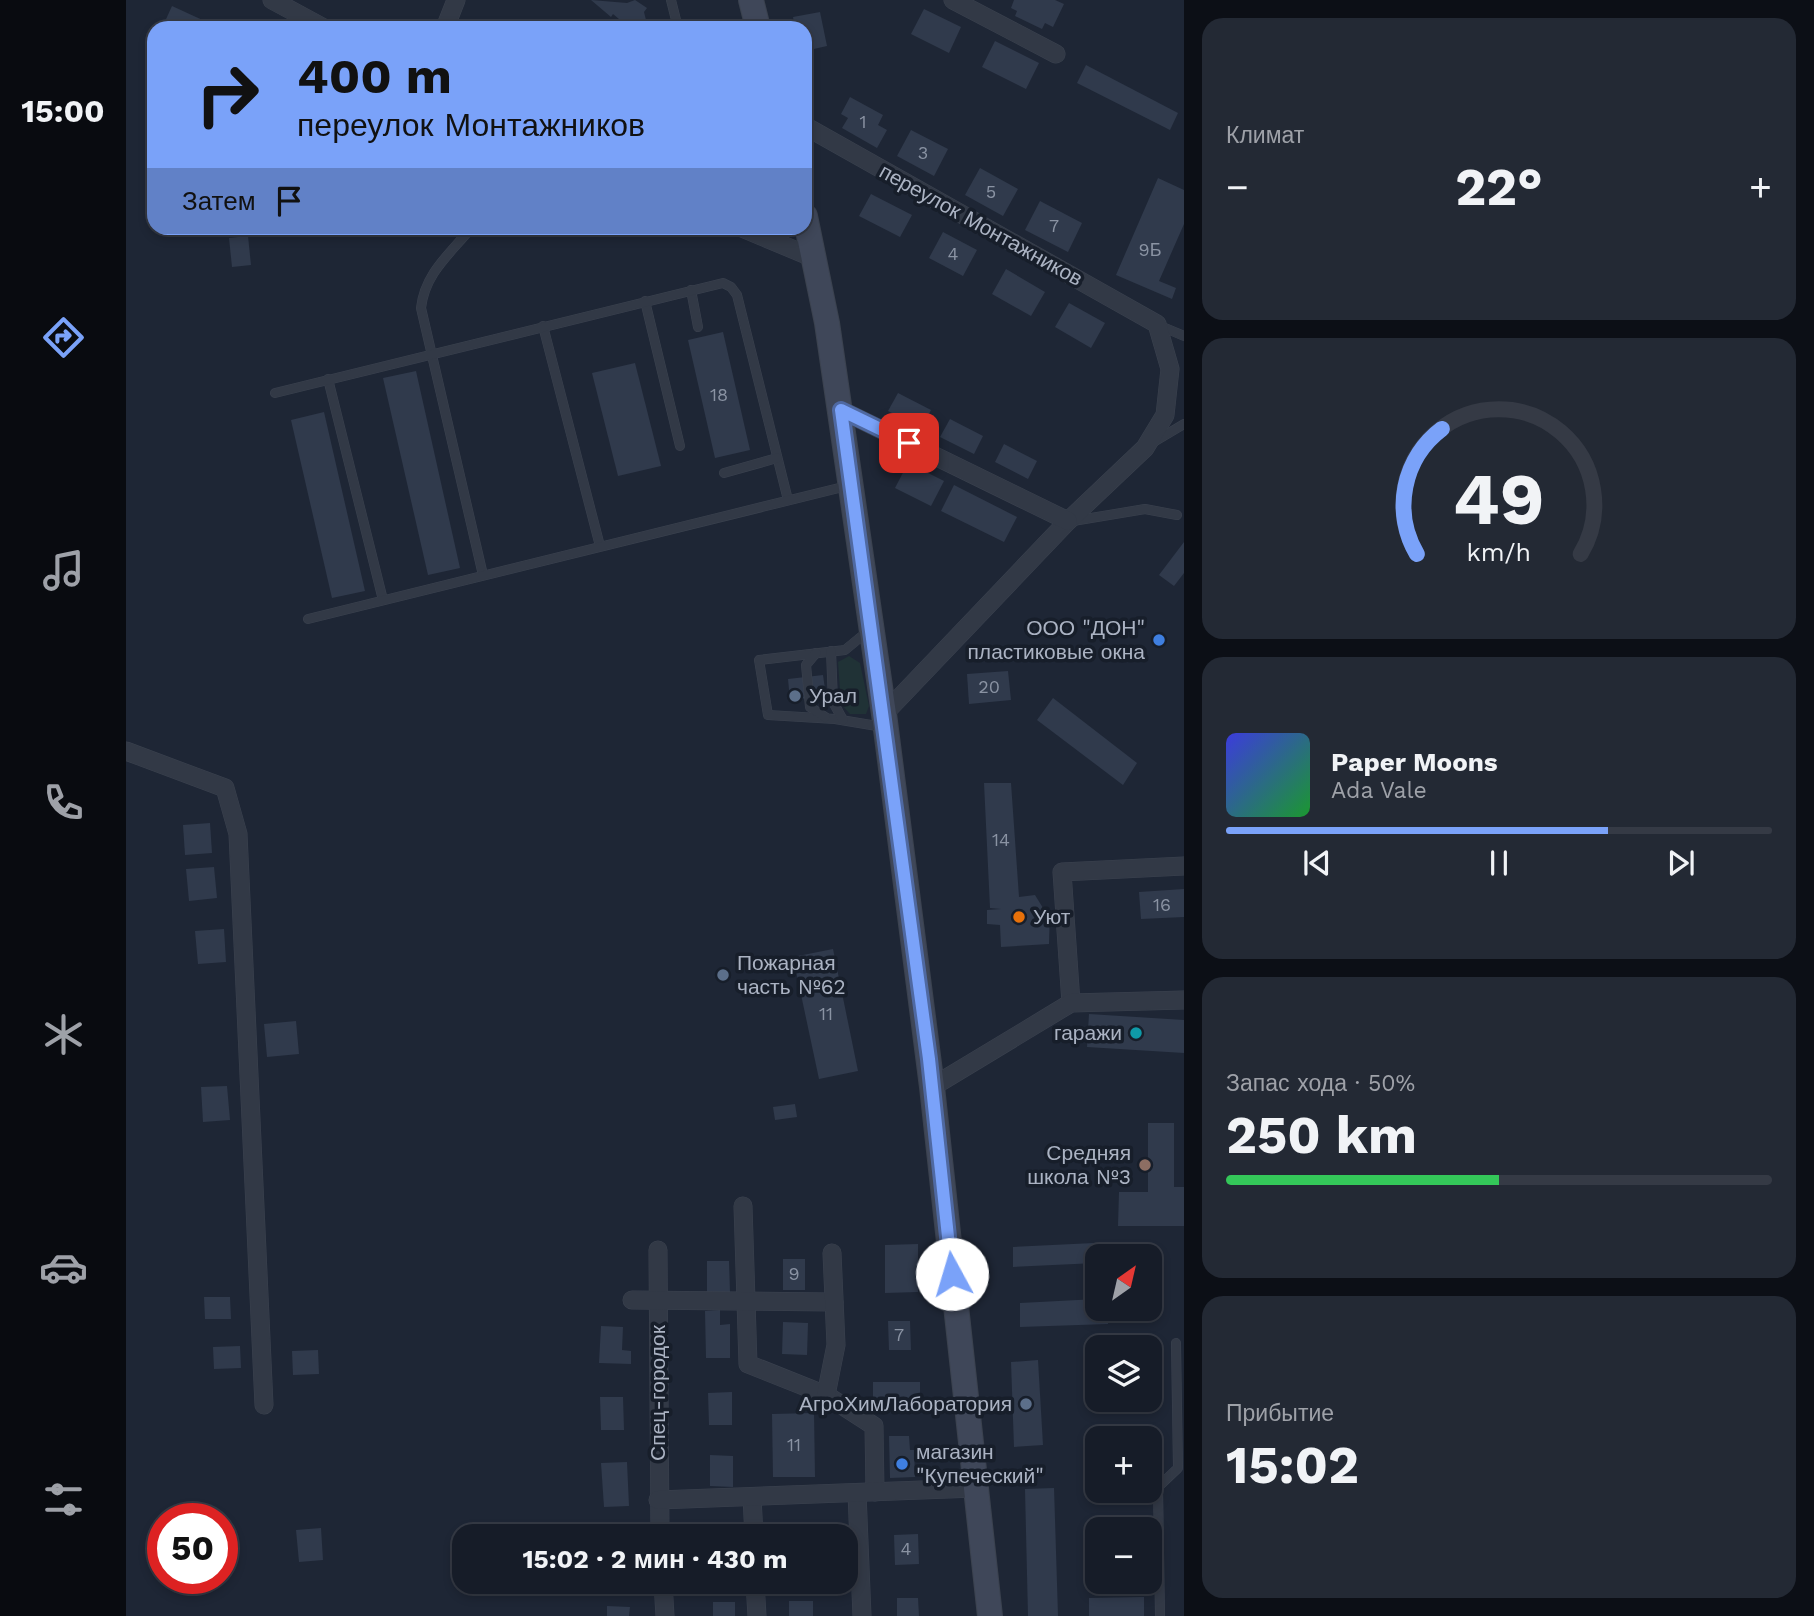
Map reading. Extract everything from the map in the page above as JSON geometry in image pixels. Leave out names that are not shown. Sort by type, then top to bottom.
[{"type":"main road","points":[[751,0],[756,21]]},
{"type":"main road","points":[[810,235],[841,410],[885,721],[932,1087],[990,1616]]},
{"type":"street","points":[[272,0],[311,21]]},
{"type":"street","points":[[448,21],[456,0]]},
{"type":"street","points":[[953,0],[1056,54]]},
{"type":"street","name":"переулок Монтажников","points":[[812,130],[1157,324]]},
{"type":"street","points":[[759,235],[816,259]]},
{"type":"street","points":[[885,721],[1068,522],[1145,448],[1165,415],[1170,369],[1157,324]]},
{"type":"street","points":[[841,410],[1068,522]]},
{"type":"street","points":[[126,751],[225,788],[238,834],[264,1405]]},
{"type":"street","points":[[1071,1003],[1062,872],[1184,866]]},
{"type":"street","points":[[932,1087],[1071,1003],[1184,1000]]},
{"type":"street","points":[[743,1206],[748,1364],[826,1395],[874,1426],[866,1492],[862,1616]]},
{"type":"street","name":"Спец-городок","points":[[658,1250],[659,1524]]},
{"type":"street","points":[[826,1395],[835,1345],[832,1253]]},
{"type":"street","points":[[632,1300],[834,1302]]},
{"type":"street","points":[[658,1500],[975,1488]]},
{"type":"street","points":[[752,1497],[753,1524]]},
{"type":"street","points":[[664,1594],[665,1616]]},
{"type":"street","points":[[756,1594],[757,1616]]},
{"type":"lane","points":[[671,0],[676,21]]},
{"type":"lane","points":[[465,235],[431,274],[423,288],[421,308],[483,575]]},
{"type":"lane","points":[[275,393],[723,283],[731,286],[737,295],[788,500]]},
{"type":"lane","points":[[691,290],[698,327]]},
{"type":"lane","points":[[645,301],[680,446]]},
{"type":"lane","points":[[1157,324],[1184,336]]},
{"type":"lane","points":[[543,326],[600,546]]},
{"type":"lane","points":[[328,379],[383,600]]},
{"type":"lane","points":[[1145,448],[1184,424]]},
{"type":"lane","points":[[724,473],[777,458]]},
{"type":"lane","points":[[309,619],[852,485]]},
{"type":"lane","points":[[1068,522],[1145,509],[1177,515]]},
{"type":"lane","points":[[872,628],[845,650],[759,660],[768,715],[885,721]]},
{"type":"lane","points":[[831,652],[833,702],[843,720]]},
{"type":"lane","points":[[816,653],[806,665],[810,706],[827,718]]},
{"type":"lane","points":[[1160,1616],[1158,1487],[1178,1468],[1176,1343]]},
{"type":"shaded area","points":[[849,656],[860,663],[869,706],[866,714],[850,714],[841,704],[838,662]]},
{"type":"building","points":[[591,0],[627,3],[635,0],[647,8],[644,12],[646,21],[619,21],[613,14],[611,17]]},
{"type":"building","points":[[1014,0],[1055,0],[1064,4],[1053,27],[1045,23],[1042,29],[1015,16],[1017,11],[1011,8]]},
{"type":"building","points":[[172,6],[205,21],[165,21]]},
{"type":"building","points":[[924,9],[961,27],[949,53],[911,34]]},
{"type":"building","points":[[820,12],[827,46],[812,49],[812,21],[794,21],[793,17]]},
{"type":"building","points":[[995,41],[1039,63],[1026,89],[982,67]]},
{"type":"building","points":[[1086,65],[1178,113],[1170,130],[1077,83]]},
{"type":"building","points":[[850,97],[883,115],[878,125],[887,130],[877,148],[842,128],[848,118],[841,114]]},
{"type":"building","points":[[911,130],[948,149],[934,176],[897,156]]},
{"type":"building","points":[[980,168],[1018,189],[1003,216],[965,195]]},
{"type":"building","points":[[1158,178],[1184,190],[1184,224],[1159,281],[1176,288],[1172,299],[1116,275]]},
{"type":"building","points":[[871,194],[912,215],[900,237],[859,216]]},
{"type":"building","points":[[1040,201],[1082,223],[1068,252],[1025,230]]},
{"type":"building","points":[[943,232],[977,250],[963,276],[929,258]]},
{"type":"building","points":[[248,236],[251,265],[232,267],[229,238]]},
{"type":"building","points":[[1006,269],[1045,292],[1031,316],[992,294]]},
{"type":"building","points":[[1069,303],[1105,323],[1091,348],[1055,327]]},
{"type":"building","points":[[723,332],[750,450],[715,458],[688,340]]},
{"type":"building","points":[[635,363],[661,466],[618,476],[592,373]]},
{"type":"building","points":[[416,371],[460,568],[428,575],[383,378]]},
{"type":"building","points":[[898,393],[931,410],[922,428],[888,411]]},
{"type":"building","points":[[324,412],[365,591],[332,598],[291,420]]},
{"type":"building","points":[[950,419],[983,436],[974,454],[940,437]]},
{"type":"building","points":[[1004,444],[1037,461],[1028,479],[995,462]]},
{"type":"building","points":[[908,463],[944,481],[931,506],[895,488]]},
{"type":"building","points":[[954,485],[1017,517],[1004,542],[941,511]]},
{"type":"building","points":[[1184,542],[1184,573],[1174,586],[1159,575]]},
{"type":"building","points":[[1008,671],[1011,700],[969,704],[967,674]]},
{"type":"building","points":[[823,675],[826,696],[790,700],[788,679]]},
{"type":"building","points":[[1053,698],[1137,763],[1123,785],[1037,720]]},
{"type":"building","points":[[984,783],[1011,783],[1019,897],[1035,895],[1043,908],[1050,909],[1049,944],[1001,947],[1000,925],[987,924],[987,910],[1001,909],[990,908]]},
{"type":"building","points":[[210,823],[212,853],[185,855],[183,825]]},
{"type":"building","points":[[214,867],[217,898],[189,901],[186,869]]},
{"type":"building","points":[[1184,889],[1184,917],[1141,919],[1139,892]]},
{"type":"building","points":[[224,929],[226,962],[198,964],[195,931]]},
{"type":"building","points":[[833,949],[858,1071],[819,1079],[793,957]]},
{"type":"building","name":"гаражи","points":[[1089,1014],[1184,1020],[1184,1053],[1087,1047]]},
{"type":"building","points":[[296,1021],[299,1054],[267,1057],[264,1024]]},
{"type":"building","points":[[227,1086],[230,1120],[203,1122],[201,1087]]},
{"type":"building","points":[[795,1104],[797,1117],[775,1120],[773,1107]]},
{"type":"building","points":[[1148,1123],[1174,1123],[1174,1187],[1184,1187],[1184,1226],[1118,1226],[1119,1192],[1148,1192]]},
{"type":"building","points":[[1094,1243],[1094,1244],[1085,1244],[1085,1264],[1013,1267],[1013,1247]]},
{"type":"building","points":[[918,1244],[918,1292],[885,1293],[885,1245]]},
{"type":"building","points":[[783,1259],[805,1259],[805,1290],[783,1290]]},
{"type":"building","points":[[707,1261],[729,1261],[730,1292],[707,1293]]},
{"type":"building","points":[[204,1297],[230,1297],[231,1319],[205,1319]]},
{"type":"building","points":[[1085,1300],[1085,1321],[1108,1321],[1108,1324],[1020,1327],[1020,1303]]},
{"type":"building","points":[[720,1310],[720,1325],[730,1324],[730,1358],[706,1358],[705,1311]]},
{"type":"building","points":[[888,1321],[910,1321],[911,1350],[889,1350]]},
{"type":"building","points":[[783,1322],[808,1323],[807,1355],[782,1354]]},
{"type":"building","points":[[601,1326],[623,1327],[622,1350],[631,1351],[631,1364],[599,1363]]},
{"type":"building","points":[[240,1346],[241,1368],[214,1369],[213,1347]]},
{"type":"building","points":[[318,1350],[319,1374],[293,1375],[292,1351]]},
{"type":"building","name":"АгроХимЛаборатория","points":[[1038,1360],[1043,1445],[1014,1447],[1011,1362]]},
{"type":"building","points":[[873,1382],[920,1382],[920,1402],[901,1402],[901,1411],[873,1411]]},
{"type":"building","points":[[732,1392],[732,1425],[709,1425],[708,1393]]},
{"type":"building","points":[[600,1397],[623,1397],[624,1430],[601,1430]]},
{"type":"building","points":[[814,1413],[815,1477],[773,1477],[772,1414]]},
{"type":"building","name":"магазин \"Купеческий\"","points":[[889,1436],[909,1436],[910,1450],[914,1450],[915,1477],[890,1478]]},
{"type":"building","points":[[710,1455],[733,1456],[733,1487],[710,1486]]},
{"type":"building","points":[[627,1462],[629,1506],[604,1507],[601,1463]]},
{"type":"building","points":[[1054,1488],[1058,1616],[1028,1616],[1025,1489]]},
{"type":"building","points":[[321,1528],[323,1560],[299,1562],[296,1530]]},
{"type":"building","points":[[918,1534],[919,1564],[895,1565],[894,1535]]},
{"type":"building","points":[[1144,1597],[1144,1616],[1089,1616],[1089,1598]]},
{"type":"building","points":[[897,1598],[918,1598],[919,1616],[897,1616]]},
{"type":"building","points":[[789,1601],[813,1601],[813,1616],[789,1616]]},
{"type":"building","points":[[713,1602],[735,1602],[735,1616],[713,1616]]},
{"type":"building","points":[[607,1606],[630,1607],[629,1616],[607,1616]]},
{"type":"place","name":"ООО \"ДОН\" пластиковые окна","points":[[1159,640]]},
{"type":"place","name":"Урал","points":[[795,696]]},
{"type":"place","name":"Уют","points":[[1019,917]]},
{"type":"place","name":"Пожарная часть №62","points":[[723,975]]},
{"type":"place","name":"гаражи","points":[[1136,1033]]},
{"type":"place","name":"Средняя школа №3","points":[[1145,1165]]},
{"type":"place","name":"АгроХимЛаборатория","points":[[1026,1404]]},
{"type":"place","name":"магазин \"Купеческий\"","points":[[902,1464]]},
{"type":"route","points":[[909,443],[841,410],[929,1059],[952,1274]]}]
